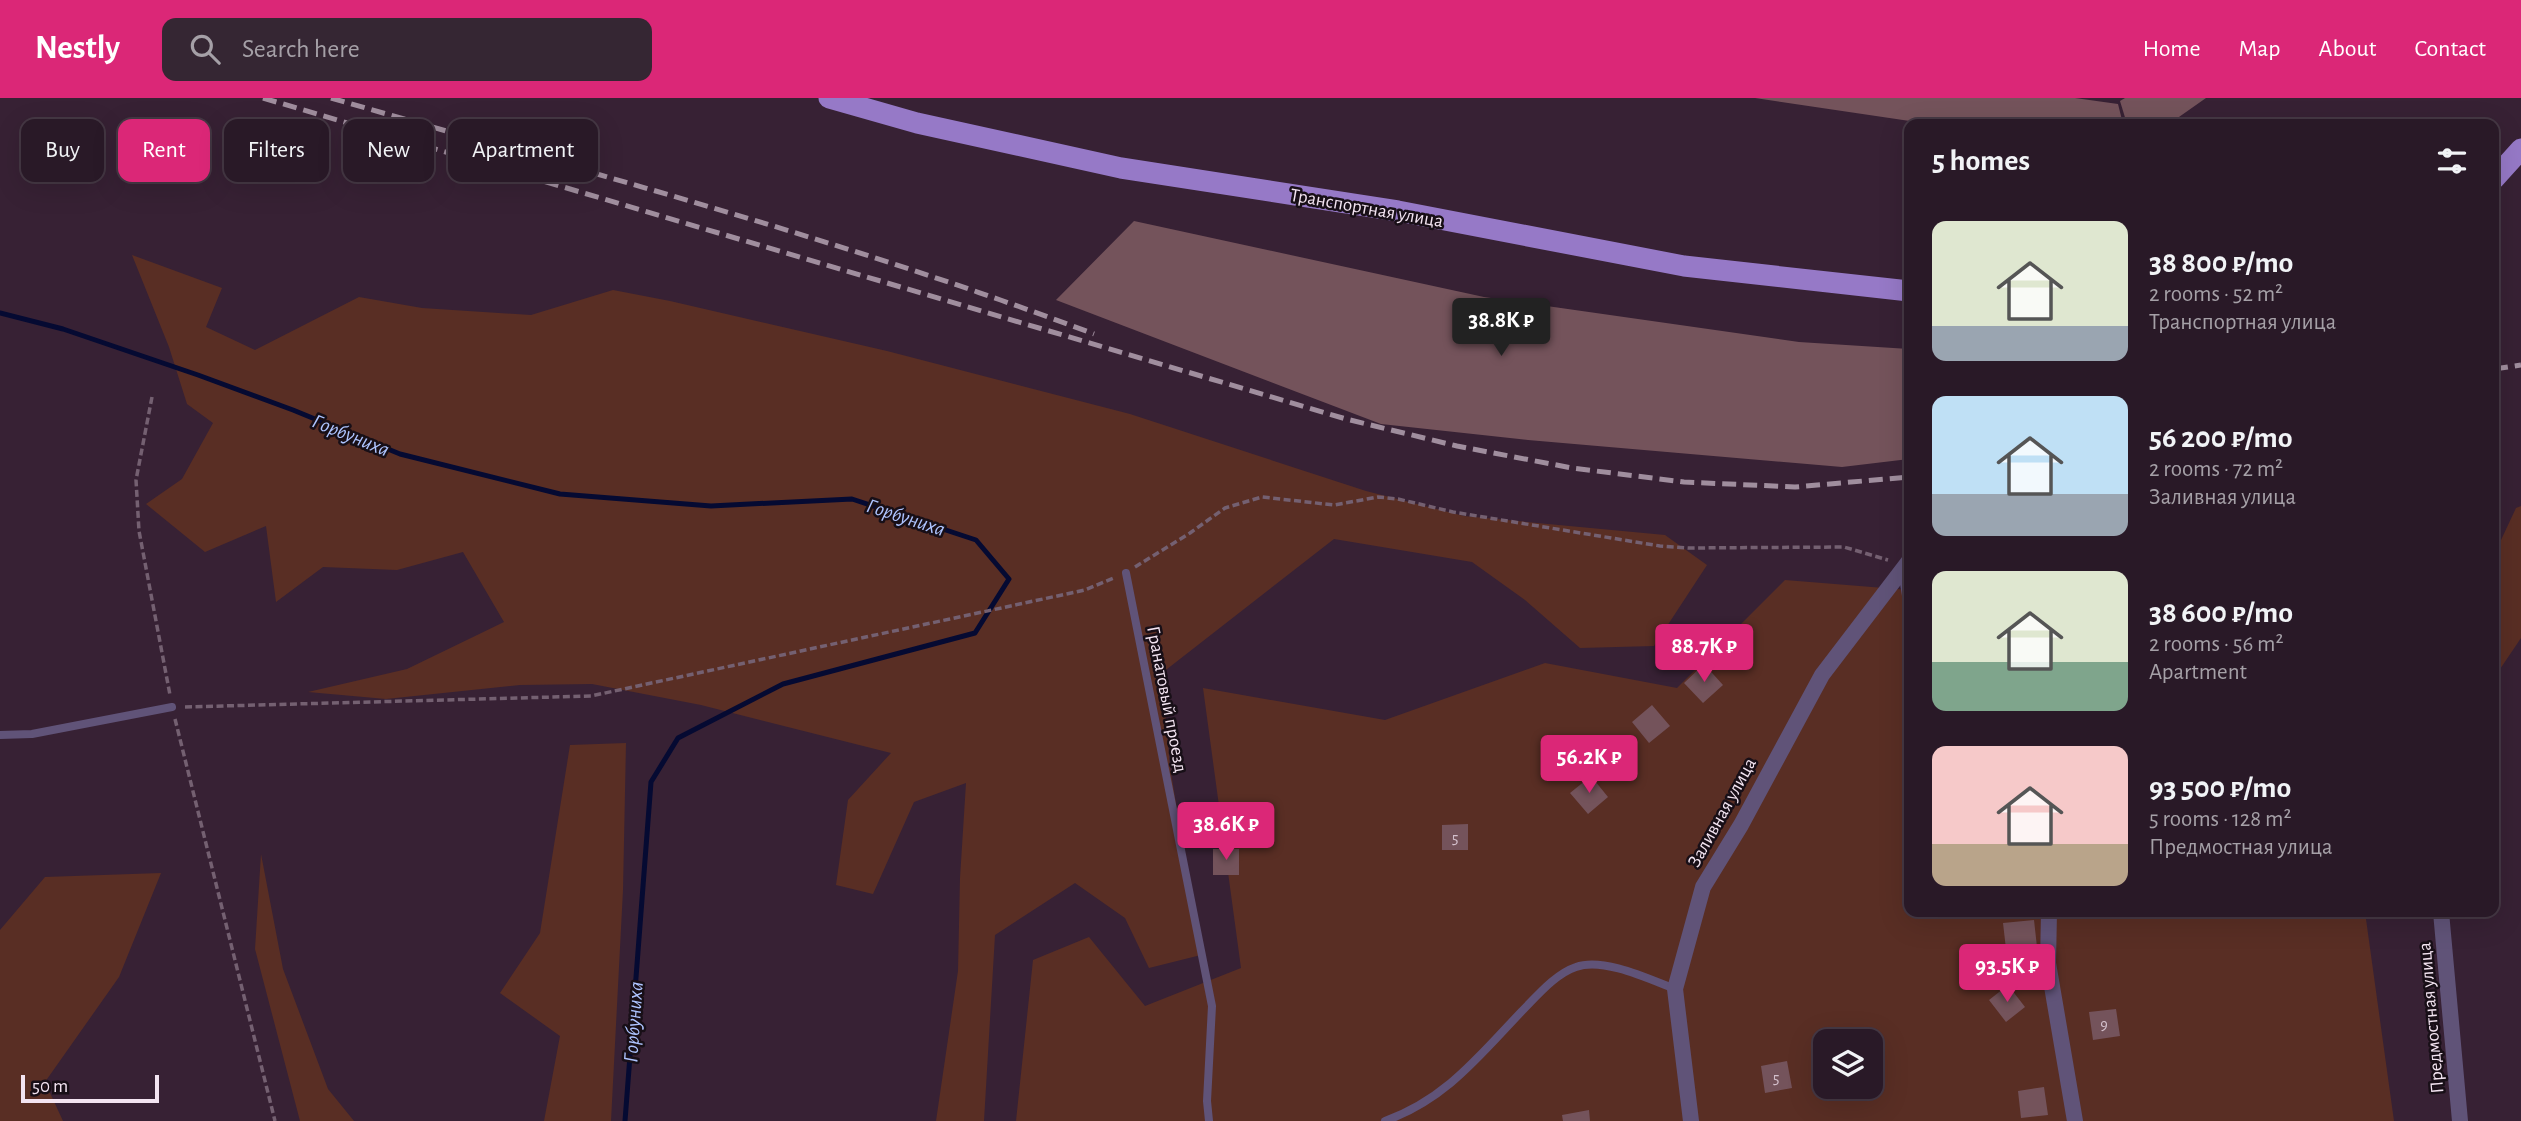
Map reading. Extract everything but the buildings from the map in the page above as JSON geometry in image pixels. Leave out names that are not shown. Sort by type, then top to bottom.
[{"type":"main road","name":"Транспортная улица","points":[[829,98],[917,123],[1121,167],[1398,211],[1684,266],[1904,289]]},
{"type":"main road","points":[[2499,171],[2521,149]]},
{"type":"street","name":"Заливная улица","points":[[1691,1121],[1675,989],[1703,887],[1741,825],[1822,675],[1904,566]]},
{"type":"street","points":[[2049,917],[2048,963],[2074,1121]]},
{"type":"street","name":"Предмостная улица","points":[[2441,917],[2460,1121]]},
{"type":"lane","name":"Гранатовый проезд","points":[[1126,573],[1212,1006],[1209,1121]]},
{"type":"lane","points":[[0,735],[32,734],[172,707]]},
{"type":"lane","points":[[1385,1121],[1420,1105],[1448,1087],[1554,981],[1577,966],[1599,965],[1621,969],[1675,989]]},
{"type":"path","points":[[152,397],[136,480],[138,518],[172,707],[275,1121]]},
{"type":"path","points":[[172,707],[591,696],[1085,590],[1126,573],[1225,508],[1262,497],[1334,505],[1378,497],[1398,499],[1453,512],[1660,546],[1844,547],[1904,565]]},
{"type":"shaded area","points":[[132,255],[222,288],[206,327],[255,350],[359,297],[422,308],[531,315],[613,290],[887,351],[1130,414],[1366,491],[1464,516],[1665,535],[1707,565],[1654,646],[1580,648],[1525,600],[1472,562],[1334,539],[1162,673],[1170,767],[1201,955],[1149,968],[1125,918],[1075,883],[995,935],[984,1121],[936,1121],[958,971],[966,783],[914,802],[873,894],[836,885],[848,800],[891,753],[701,705],[592,684],[520,685],[386,699],[308,692],[407,669],[504,622],[463,552],[397,570],[323,567],[276,602],[266,526],[205,552],[146,504],[182,479],[213,423],[187,404],[169,347]]},
{"type":"shaded area","points":[[2521,506],[2521,638],[2499,671],[2499,544],[2516,508]]},
{"type":"shaded area","points":[[1785,580],[1904,590],[1904,917],[2366,917],[2394,1121],[1016,1121],[1033,960],[1089,937],[1145,1006],[1241,968],[1203,688],[1385,720],[1545,663],[1677,688]]},
{"type":"shaded area","points":[[626,743],[623,890],[611,1121],[544,1121],[560,1036],[500,993],[540,933],[570,745]]},
{"type":"shaded area","points":[[261,854],[283,969],[328,1089],[354,1121],[300,1121],[255,949]]},
{"type":"shaded area","points":[[161,873],[119,977],[45,1082],[63,1121],[0,1121],[0,930],[45,877]]},
{"type":"waterway","name":"Горбуниха","points":[[0,313],[63,329],[198,375],[400,454],[560,494],[711,506],[852,499],[976,540],[1009,579],[975,633],[783,684],[678,738],[651,782],[625,1121]]},
{"type":"railway","points":[[263,98],[1346,419],[1457,446],[1572,468],[1684,482],[1795,487],[1904,477]]},
{"type":"railway","points":[[331,98],[811,238],[906,268],[1094,334]]},
{"type":"railway","points":[[2499,368],[2521,365]]}]
